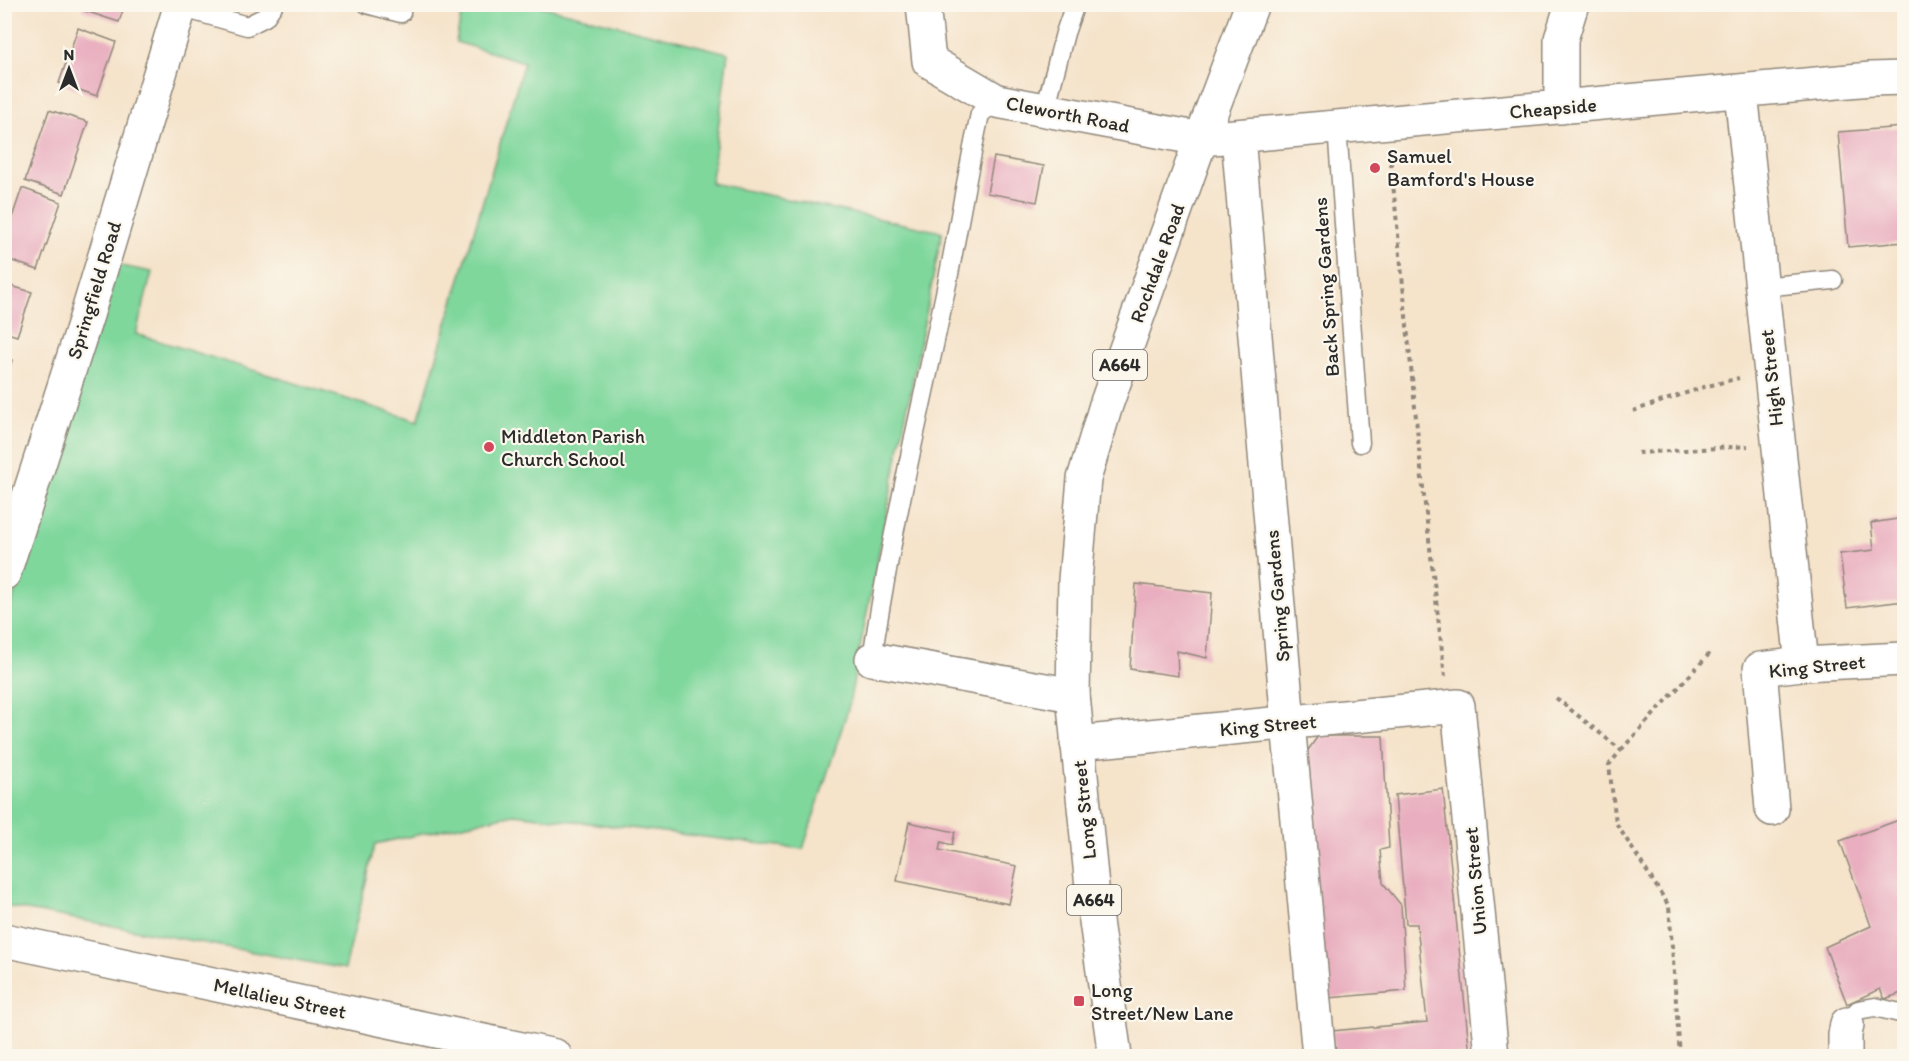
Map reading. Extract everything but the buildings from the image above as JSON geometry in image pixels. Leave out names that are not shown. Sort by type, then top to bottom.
[{"type":"street","name":"Cleworth Road","points":[[923,4],[929,61],[997,101],[1201,139]]},
{"type":"street","name":"Rochdale Road","points":[[1077,743],[1073,695],[1075,580],[1084,479],[1106,405],[1252,4]]},
{"type":"street","points":[[1562,107],[1560,39],[1572,4]]},
{"type":"street","name":"Springfield Road","points":[[4,573],[87,315],[180,6]]},
{"type":"street","name":"Cheapside","points":[[1201,139],[1905,78]]},
{"type":"street","name":"High Street","points":[[1741,92],[1802,664]]},
{"type":"street","name":"Spring Gardens","points":[[1238,136],[1319,1056]]},
{"type":"street","points":[[872,659],[1073,695]]},
{"type":"street","name":"King Street","points":[[1772,809],[1760,669],[1802,664],[1905,659]]},
{"type":"street","name":"King Street","points":[[1077,743],[1453,707]]},
{"type":"street","name":"Union Street","points":[[1453,707],[1492,1056]]},
{"type":"street","name":"Long Street","points":[[1077,743],[1094,907],[1115,1056]]},
{"type":"street","name":"Mellalieu Street","points":[[4,940],[555,1056]]},
{"type":"street","points":[[1845,1056],[1847,1024]]},
{"type":"lane","points":[[180,6],[247,26],[265,17],[274,4]]},
{"type":"lane","points":[[367,4],[401,13]]},
{"type":"lane","points":[[1045,110],[1062,43],[1076,4]]},
{"type":"lane","points":[[872,659],[911,446],[948,279],[980,114],[997,101]]},
{"type":"lane","name":"Back Spring Gardens","points":[[1337,127],[1360,443]]},
{"type":"lane","points":[[1761,287],[1833,280]]},
{"type":"lane","points":[[1847,1024],[1858,1010],[1875,1007],[1905,1014]]},
{"type":"path","points":[[1388,123],[1422,479],[1453,707]]},
{"type":"path","points":[[1633,411],[1704,387],[1770,370]]},
{"type":"path","points":[[1638,453],[1739,445],[1779,448]]},
{"type":"path","points":[[1680,1056],[1669,906],[1616,823],[1609,765],[1711,652]]},
{"type":"path","points":[[1556,698],[1621,750]]},
{"type":"green space","name":"Middleton Parish Church School","points":[[463,5],[536,5],[728,53],[711,183],[942,232],[848,709],[803,849],[514,814],[375,844],[345,969],[5,906],[5,625],[117,265],[152,272],[136,334],[418,421],[524,62],[456,42]]},
{"type":"place","name":"Samuel Bamford's House","points":[[1375,168]]},
{"type":"place","name":"Middleton Parish Church School","points":[[489,447]]},
{"type":"place","name":"Long Street/New Lane","points":[[1079,1001]]}]
